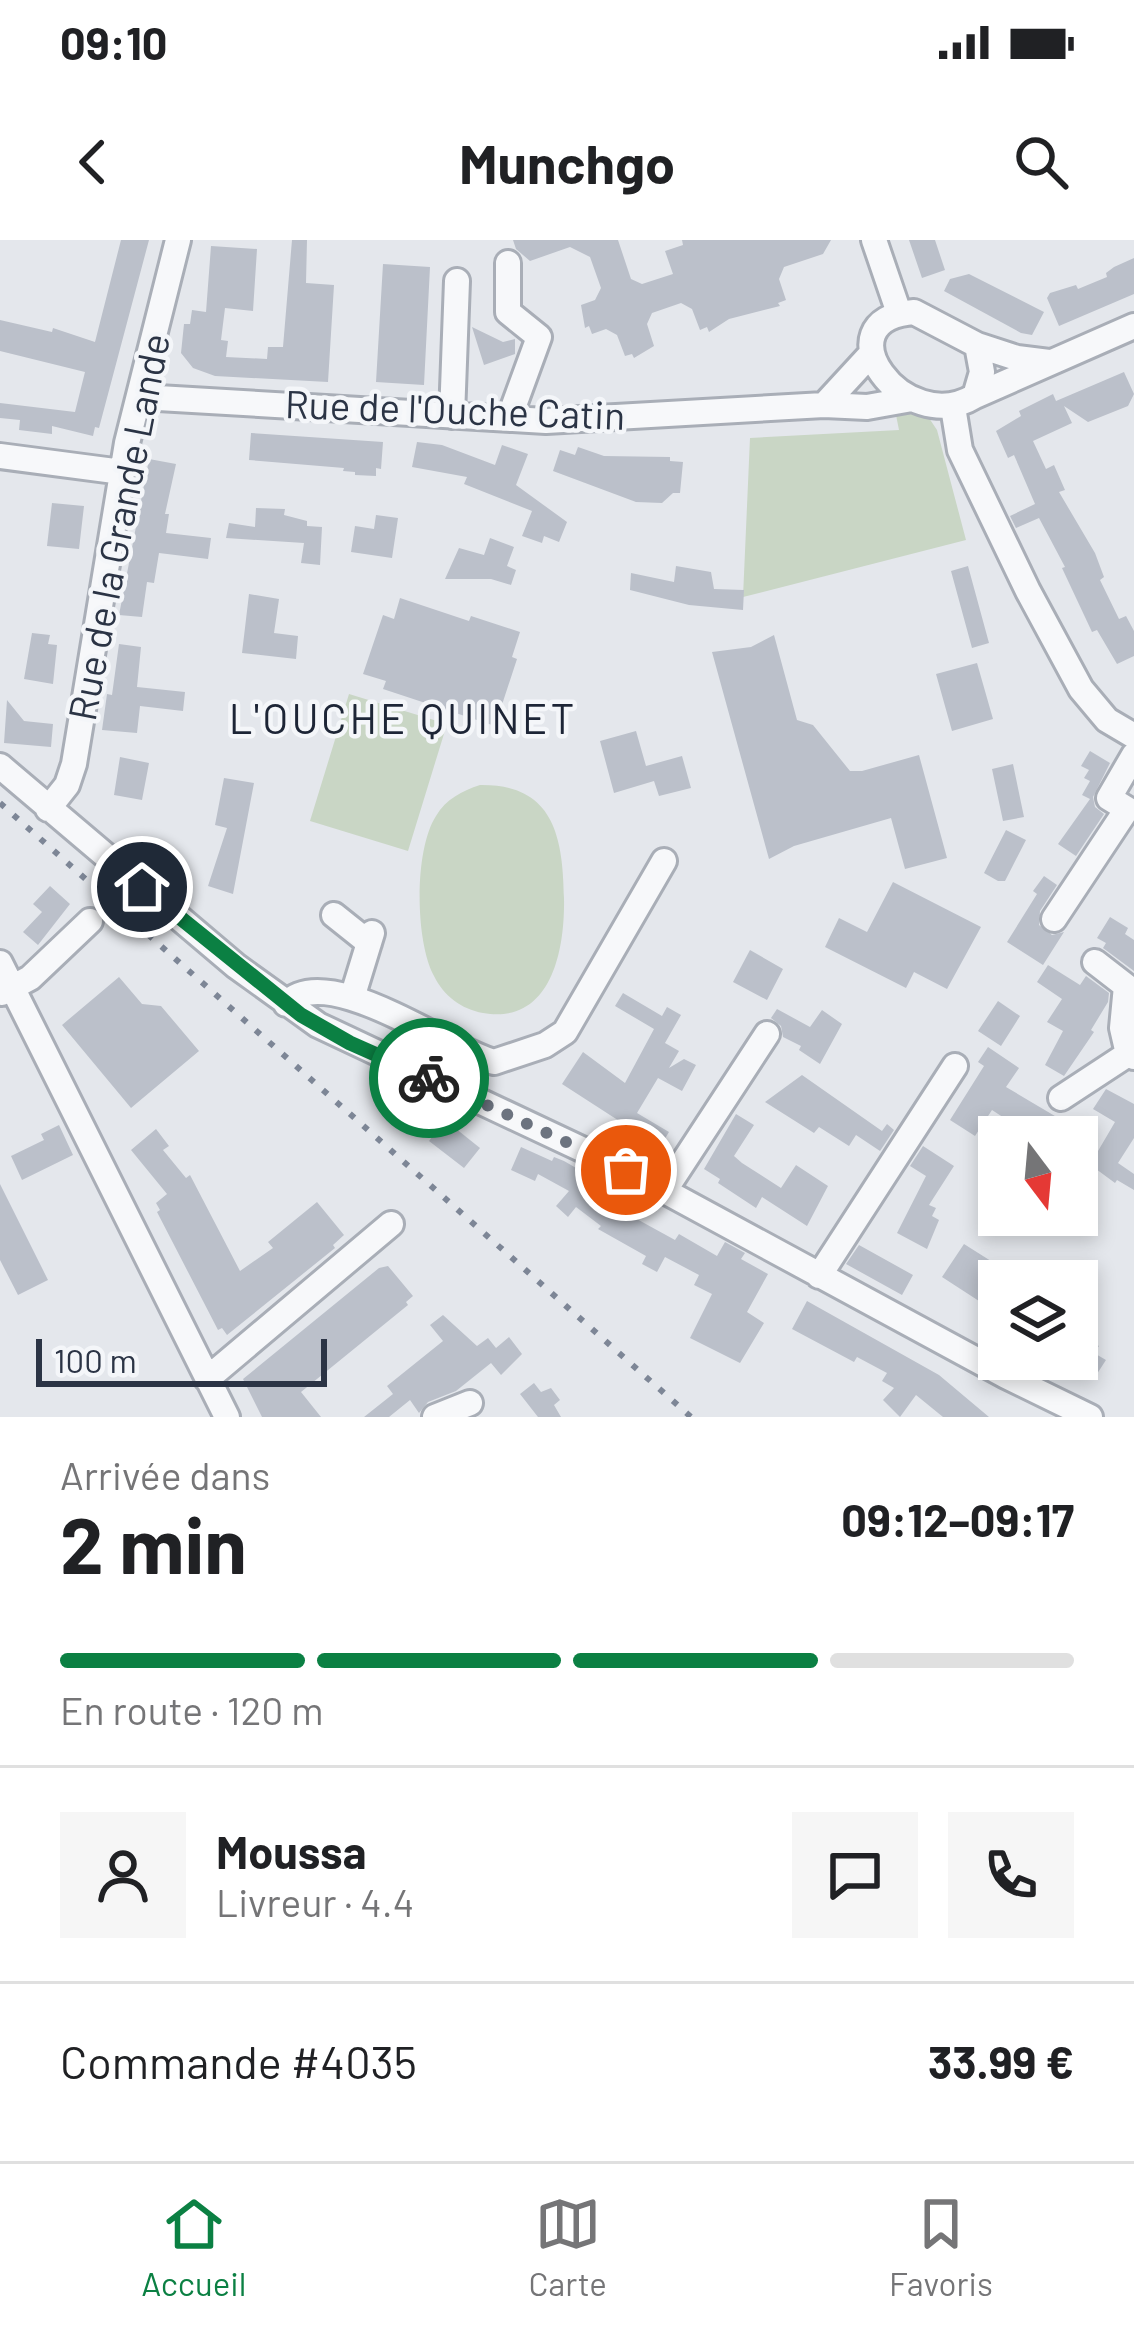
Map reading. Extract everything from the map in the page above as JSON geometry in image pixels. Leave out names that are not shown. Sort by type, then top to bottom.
[{"type":"street","name":"Rue de la Grande Lande","points":[[48,808],[67,785],[74,764],[122,472],[178,240]]},
{"type":"street","points":[[874,240],[899,313]]},
{"type":"street","points":[[508,263],[508,312],[539,337],[509,419]]},
{"type":"street","points":[[452,416],[457,281]]},
{"type":"street","points":[[824,405],[870,356],[875,332],[899,313],[914,312],[977,345],[1016,358],[1049,362]]},
{"type":"street","points":[[870,356],[885,380],[912,399],[964,401],[1134,326]]},
{"type":"street","points":[[977,345],[982,372],[964,401],[961,450],[1070,670],[1107,720],[1134,736]]},
{"type":"street","name":"Rue de l'Ouche Catin","points":[[142,397],[546,421],[824,405],[867,407],[912,399]]},
{"type":"street","points":[[0,455],[122,472]]},
{"type":"street","points":[[1054,919],[1127,809],[1109,798],[1134,755]]},
{"type":"street","points":[[0,766],[286,1004],[350,1043],[665,1190],[1090,1417]]},
{"type":"street","points":[[286,1004],[316,989],[352,998],[494,1062],[560,1037],[664,861]]},
{"type":"street","points":[[334,915],[370,938],[352,998]]},
{"type":"street","points":[[7,990],[30,978],[90,921]]},
{"type":"street","points":[[1061,1097],[1131,1056],[1123,1028],[1126,986],[1095,962]]},
{"type":"street","points":[[0,963],[7,990],[226,1417]]},
{"type":"street","points":[[665,1190],[766,1034]]},
{"type":"street","points":[[493,1106],[497,1092],[494,1062]]},
{"type":"street","points":[[819,1276],[955,1066]]},
{"type":"street","points":[[207,1378],[392,1224]]},
{"type":"street","points":[[435,1417],[470,1402]]},
{"type":"green space","points":[[895,410],[927,415],[937,430],[966,540],[743,597],[750,438],[899,430]]},
{"type":"green space","points":[[349,694],[447,724],[408,851],[310,821]]},
{"type":"green space","points":[[480,785],[505,787],[539,804],[561,854],[564,918],[557,960],[539,995],[506,1014],[467,1008],[443,990],[428,960],[420,919],[421,872],[429,831],[450,800]]},
{"type":"building","points":[[121,240],[149,240],[99,428],[95,427],[93,436],[52,426],[52,434],[19,430],[20,420],[0,418],[0,403],[75,412],[85,372],[0,351],[0,320],[52,332],[53,328],[95,342]]},
{"type":"building","points":[[292,240],[307,240],[306,283],[334,285],[328,382],[215,376],[193,368],[181,353],[184,324],[190,324],[192,310],[206,312],[211,246],[257,249],[253,311],[225,308],[221,340],[228,341],[226,357],[267,359],[268,347],[283,347]]},
{"type":"building","points":[[513,240],[618,240],[631,279],[642,284],[673,274],[665,251],[683,245],[682,240],[831,240],[823,254],[784,267],[779,279],[786,300],[780,306],[729,319],[709,332],[707,327],[700,330],[692,309],[681,303],[652,313],[647,324],[654,346],[634,358],[625,356],[617,335],[606,329],[592,334],[589,326],[585,328],[581,305],[595,300],[601,288],[590,257],[570,247],[530,261]]},
{"type":"building","points":[[909,240],[935,240],[945,270],[922,278]]},
{"type":"building","points":[[1134,258],[1134,294],[1059,326],[1047,298],[1050,293],[1076,285],[1078,289],[1107,277],[1114,267]]},
{"type":"building","points":[[383,264],[430,267],[424,385],[376,382]]},
{"type":"building","points":[[969,274],[1044,312],[1032,335],[944,291],[950,279]]},
{"type":"building","points":[[472,327],[503,342],[515,339],[515,354],[484,365]]},
{"type":"building","points":[[1124,372],[1134,394],[1128,406],[1088,422],[1064,406],[1072,423],[1033,441],[1046,469],[1054,465],[1065,490],[1059,492],[1095,553],[1104,577],[1100,580],[1119,619],[1126,616],[1134,631],[1134,656],[1117,664],[1097,630],[1092,632],[1039,518],[1016,528],[1010,516],[1035,504],[1014,455],[1008,458],[996,431],[1021,416],[1019,411],[1053,394],[1056,401]]},
{"type":"building","points":[[251,433],[383,442],[381,469],[376,468],[376,476],[355,475],[344,468],[249,460]]},
{"type":"building","points":[[417,442],[442,445],[495,465],[502,445],[528,454],[516,485],[567,522],[559,542],[544,536],[542,543],[522,536],[532,511],[464,484],[467,477],[412,467]]},
{"type":"building","points":[[578,447],[604,456],[670,457],[670,461],[683,462],[680,493],[662,503],[636,502],[553,471],[560,450],[575,455]]},
{"type":"building","points":[[149,459],[176,464],[165,514],[169,514],[166,533],[211,538],[208,559],[159,553],[154,583],[147,582],[142,617],[119,615]]},
{"type":"building","points":[[52,503],[84,506],[79,549],[47,546]]},
{"type":"building","points":[[256,508],[285,509],[284,515],[322,527],[320,565],[301,563],[304,543],[226,538],[229,523],[255,527]]},
{"type":"building","points":[[376,515],[398,518],[392,558],[351,552],[355,526],[374,529]]},
{"type":"building","points":[[490,538],[514,547],[507,566],[516,570],[511,585],[491,579],[445,579],[459,548],[484,555]]},
{"type":"building","points":[[676,566],[711,572],[714,589],[744,590],[743,610],[689,605],[630,590],[631,573],[674,582]]},
{"type":"building","points":[[968,566],[989,643],[972,648],[951,571]]},
{"type":"building","points":[[249,594],[279,599],[274,633],[298,636],[296,659],[242,653]]},
{"type":"building","points":[[400,598],[520,632],[512,657],[517,659],[495,726],[383,689],[386,681],[363,674],[383,615],[394,619]]},
{"type":"building","points":[[32,633],[50,635],[48,644],[57,645],[53,684],[24,679]]},
{"type":"building","points":[[774,635],[797,720],[813,725],[850,771],[919,755],[947,858],[905,869],[891,818],[794,846],[769,859],[712,652],[751,647]]},
{"type":"building","points":[[119,644],[141,647],[137,687],[185,692],[183,711],[140,706],[137,733],[102,730]]},
{"type":"building","points":[[977,663],[993,719],[952,731],[936,674]]},
{"type":"building","points":[[7,700],[24,721],[53,724],[51,747],[4,743]]},
{"type":"building","points":[[636,731],[646,766],[682,756],[691,788],[659,796],[654,781],[614,793],[600,741]]},
{"type":"building","points":[[1090,751],[1110,763],[1093,797],[1095,807],[1104,814],[1076,856],[1058,844],[1090,799],[1082,795],[1090,781],[1084,778],[1089,770],[1081,766]]},
{"type":"building","points":[[120,757],[149,763],[142,800],[114,795]]},
{"type":"building","points":[[1013,764],[1024,817],[1003,821],[992,769]]},
{"type":"building","points":[[224,778],[254,783],[233,894],[208,886],[227,828],[215,825]]},
{"type":"building","points":[[1006,830],[1026,840],[1005,881],[998,881],[984,873]]},
{"type":"building","points":[[1044,876],[1057,885],[1040,911],[1039,925],[1052,935],[1064,932],[1043,965],[1007,942]]},
{"type":"building","points":[[893,882],[981,927],[947,989],[914,972],[906,988],[825,947],[839,918],[867,932]]},
{"type":"building","points":[[50,886],[70,904],[38,945],[23,932],[42,912],[33,904]]},
{"type":"building","points":[[1110,917],[1128,928],[1125,934],[1134,940],[1134,971],[1097,938]]},
{"type":"building","points":[[750,950],[783,969],[767,1000],[733,982]]},
{"type":"building","points":[[1048,965],[1080,985],[1086,976],[1109,993],[1094,1032],[1064,1076],[1045,1065],[1063,1031],[1047,1022],[1062,999],[1037,982]]},
{"type":"building","points":[[119,977],[142,1004],[161,1006],[199,1051],[131,1108],[62,1025]]},
{"type":"building","points":[[623,993],[662,1016],[667,1007],[681,1015],[665,1043],[679,1051],[669,1068],[684,1059],[696,1065],[682,1091],[658,1078],[637,1113],[669,1132],[655,1155],[621,1135],[627,1126],[562,1084],[583,1052],[625,1083],[654,1029],[615,1006]]},
{"type":"building","points":[[998,1001],[1020,1016],[1001,1046],[978,1031]]},
{"type":"building","points":[[777,1009],[810,1027],[822,1010],[842,1024],[820,1064],[783,1037],[781,1026],[771,1018]]},
{"type":"building","points":[[988,1047],[1019,1068],[1006,1087],[1055,1116],[1001,1116],[992,1110],[988,1116],[978,1116],[975,1136],[950,1120],[984,1066],[978,1062]]},
{"type":"building","points":[[802,1075],[882,1131],[887,1124],[894,1130],[880,1151],[856,1135],[849,1146],[819,1127],[814,1133],[765,1102]]},
{"type":"building","points":[[1106,1089],[1134,1104],[1134,1138],[1118,1163],[1134,1174],[1134,1190],[1098,1170],[1098,1151],[1115,1122],[1093,1109]]},
{"type":"building","points":[[736,1114],[754,1125],[734,1156],[742,1163],[781,1188],[796,1165],[828,1186],[807,1226],[762,1197],[756,1208],[704,1169]]},
{"type":"building","points":[[445,1120],[480,1148],[464,1168],[429,1141]]},
{"type":"building","points":[[59,1125],[73,1155],[22,1180],[11,1156],[44,1140],[41,1134]]},
{"type":"building","points":[[156,1129],[169,1146],[163,1150],[186,1178],[190,1175],[240,1271],[273,1248],[268,1242],[317,1202],[344,1235],[335,1248],[227,1335],[222,1328],[218,1330],[157,1212],[156,1203],[167,1194],[131,1150]]},
{"type":"building","points":[[923,1146],[954,1166],[929,1205],[936,1208],[932,1216],[939,1220],[927,1249],[897,1233],[926,1176],[910,1166]]},
{"type":"building","points":[[521,1147],[552,1161],[554,1157],[564,1161],[597,1180],[628,1207],[624,1212],[675,1240],[679,1234],[717,1256],[725,1242],[745,1253],[741,1259],[768,1274],[747,1312],[764,1323],[740,1363],[690,1338],[712,1294],[694,1285],[699,1275],[665,1257],[657,1272],[642,1264],[646,1256],[598,1229],[601,1226],[576,1207],[568,1217],[556,1206],[569,1191],[538,1174],[535,1181],[511,1170]]},
{"type":"building","points":[[0,1184],[48,1280],[18,1295],[0,1260]]},
{"type":"building","points":[[964,1244],[989,1260],[978,1260],[978,1300],[942,1277]]},
{"type":"building","points":[[859,1245],[913,1275],[902,1295],[846,1264]]},
{"type":"building","points":[[388,1266],[413,1296],[301,1392],[321,1417],[262,1417],[243,1379],[379,1268]]},
{"type":"building","points":[[807,1301],[939,1375],[989,1417],[943,1417],[916,1395],[900,1417],[883,1400],[894,1388],[882,1381],[887,1373],[857,1357],[854,1362],[792,1329]]},
{"type":"building","points":[[443,1315],[477,1346],[488,1338],[496,1348],[509,1337],[522,1354],[501,1375],[491,1363],[456,1391],[428,1402],[419,1413],[410,1400],[389,1417],[364,1417],[393,1394],[387,1386],[443,1341],[430,1325]]},
{"type":"building","points":[[534,1383],[541,1392],[551,1388],[560,1400],[554,1405],[561,1417],[538,1417],[520,1394]]},
{"type":"railway","points":[[0,803],[691,1417]]},
{"type":"way so far","points":[[429,1078],[626,1170]]},
{"type":"district","name":"L'OUCHE QUINET","points":[[403,719]]},
{"type":"route","points":[[142,887],[301,1015],[429,1078]]}]
